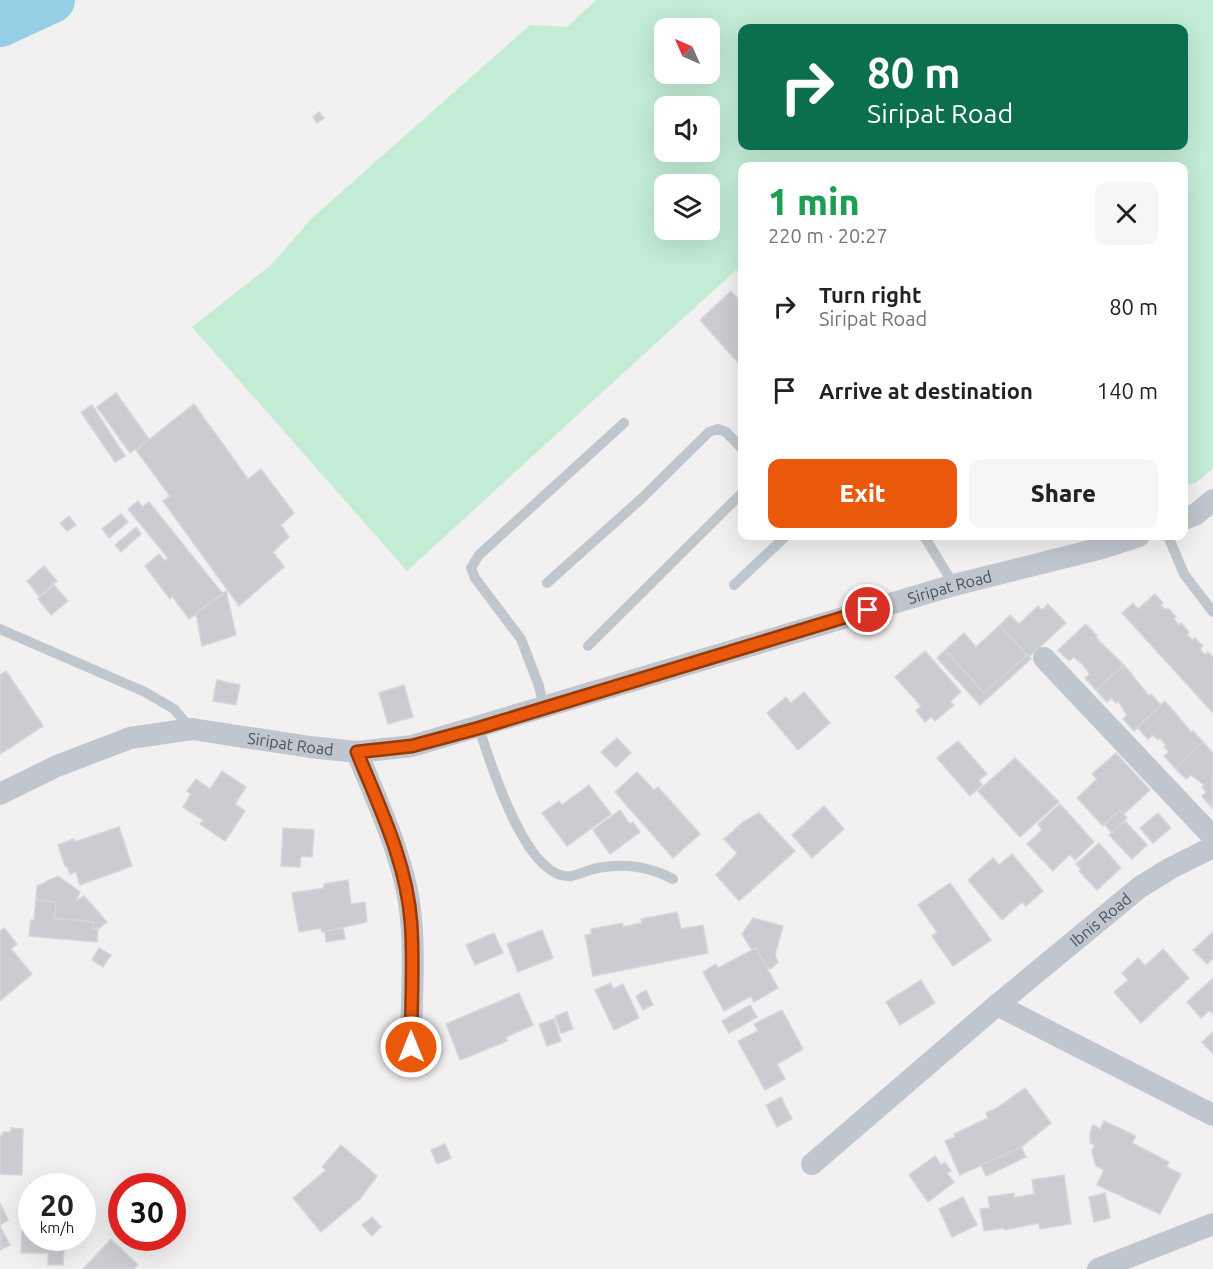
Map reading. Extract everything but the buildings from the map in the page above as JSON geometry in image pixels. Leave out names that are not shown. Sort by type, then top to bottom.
[{"type":"street","points":[[1188,517],[1196,514],[1213,500]]},
{"type":"street","name":"Siripat Road","points":[[0,794],[57,766],[130,738],[192,729],[357,752],[412,746],[544,709],[954,585],[1127,540]]},
{"type":"street","points":[[1044,658],[1213,837]]},
{"type":"street","points":[[357,752],[390,835],[407,890],[411,923],[411,1047]]},
{"type":"street","name":"Ibnis Road","points":[[812,1164],[997,1005],[1140,887],[1213,847]]},
{"type":"street","points":[[997,1005],[1213,1115]]},
{"type":"street","points":[[1098,1269],[1213,1224]]},
{"type":"lane","points":[[544,709],[539,686],[521,639],[475,578],[471,568],[479,555],[624,423]]},
{"type":"lane","points":[[547,583],[641,499],[709,432],[718,429],[726,432],[738,445]]},
{"type":"lane","points":[[588,646],[738,497]]},
{"type":"lane","points":[[734,585],[782,540]]},
{"type":"lane","points":[[926,540],[954,585]]},
{"type":"lane","points":[[1170,540],[1184,574],[1213,612]]},
{"type":"lane","points":[[0,629],[145,692],[174,709],[192,729]]},
{"type":"lane","points":[[479,728],[497,784],[525,842],[543,865],[558,875],[571,876],[611,866],[638,866],[655,869],[673,879]]},
{"type":"green space","points":[[596,0],[1213,0],[1213,468],[1197,482],[1188,485],[1188,162],[738,162],[738,272],[736,270],[407,571],[192,327],[271,265],[312,218],[530,25],[567,27]]},
{"type":"waterway","points":[[0,24],[52,0]]},
{"type":"route","points":[[411,1047],[411,923],[407,890],[390,835],[357,752],[412,746],[479,728],[868,610]]}]
